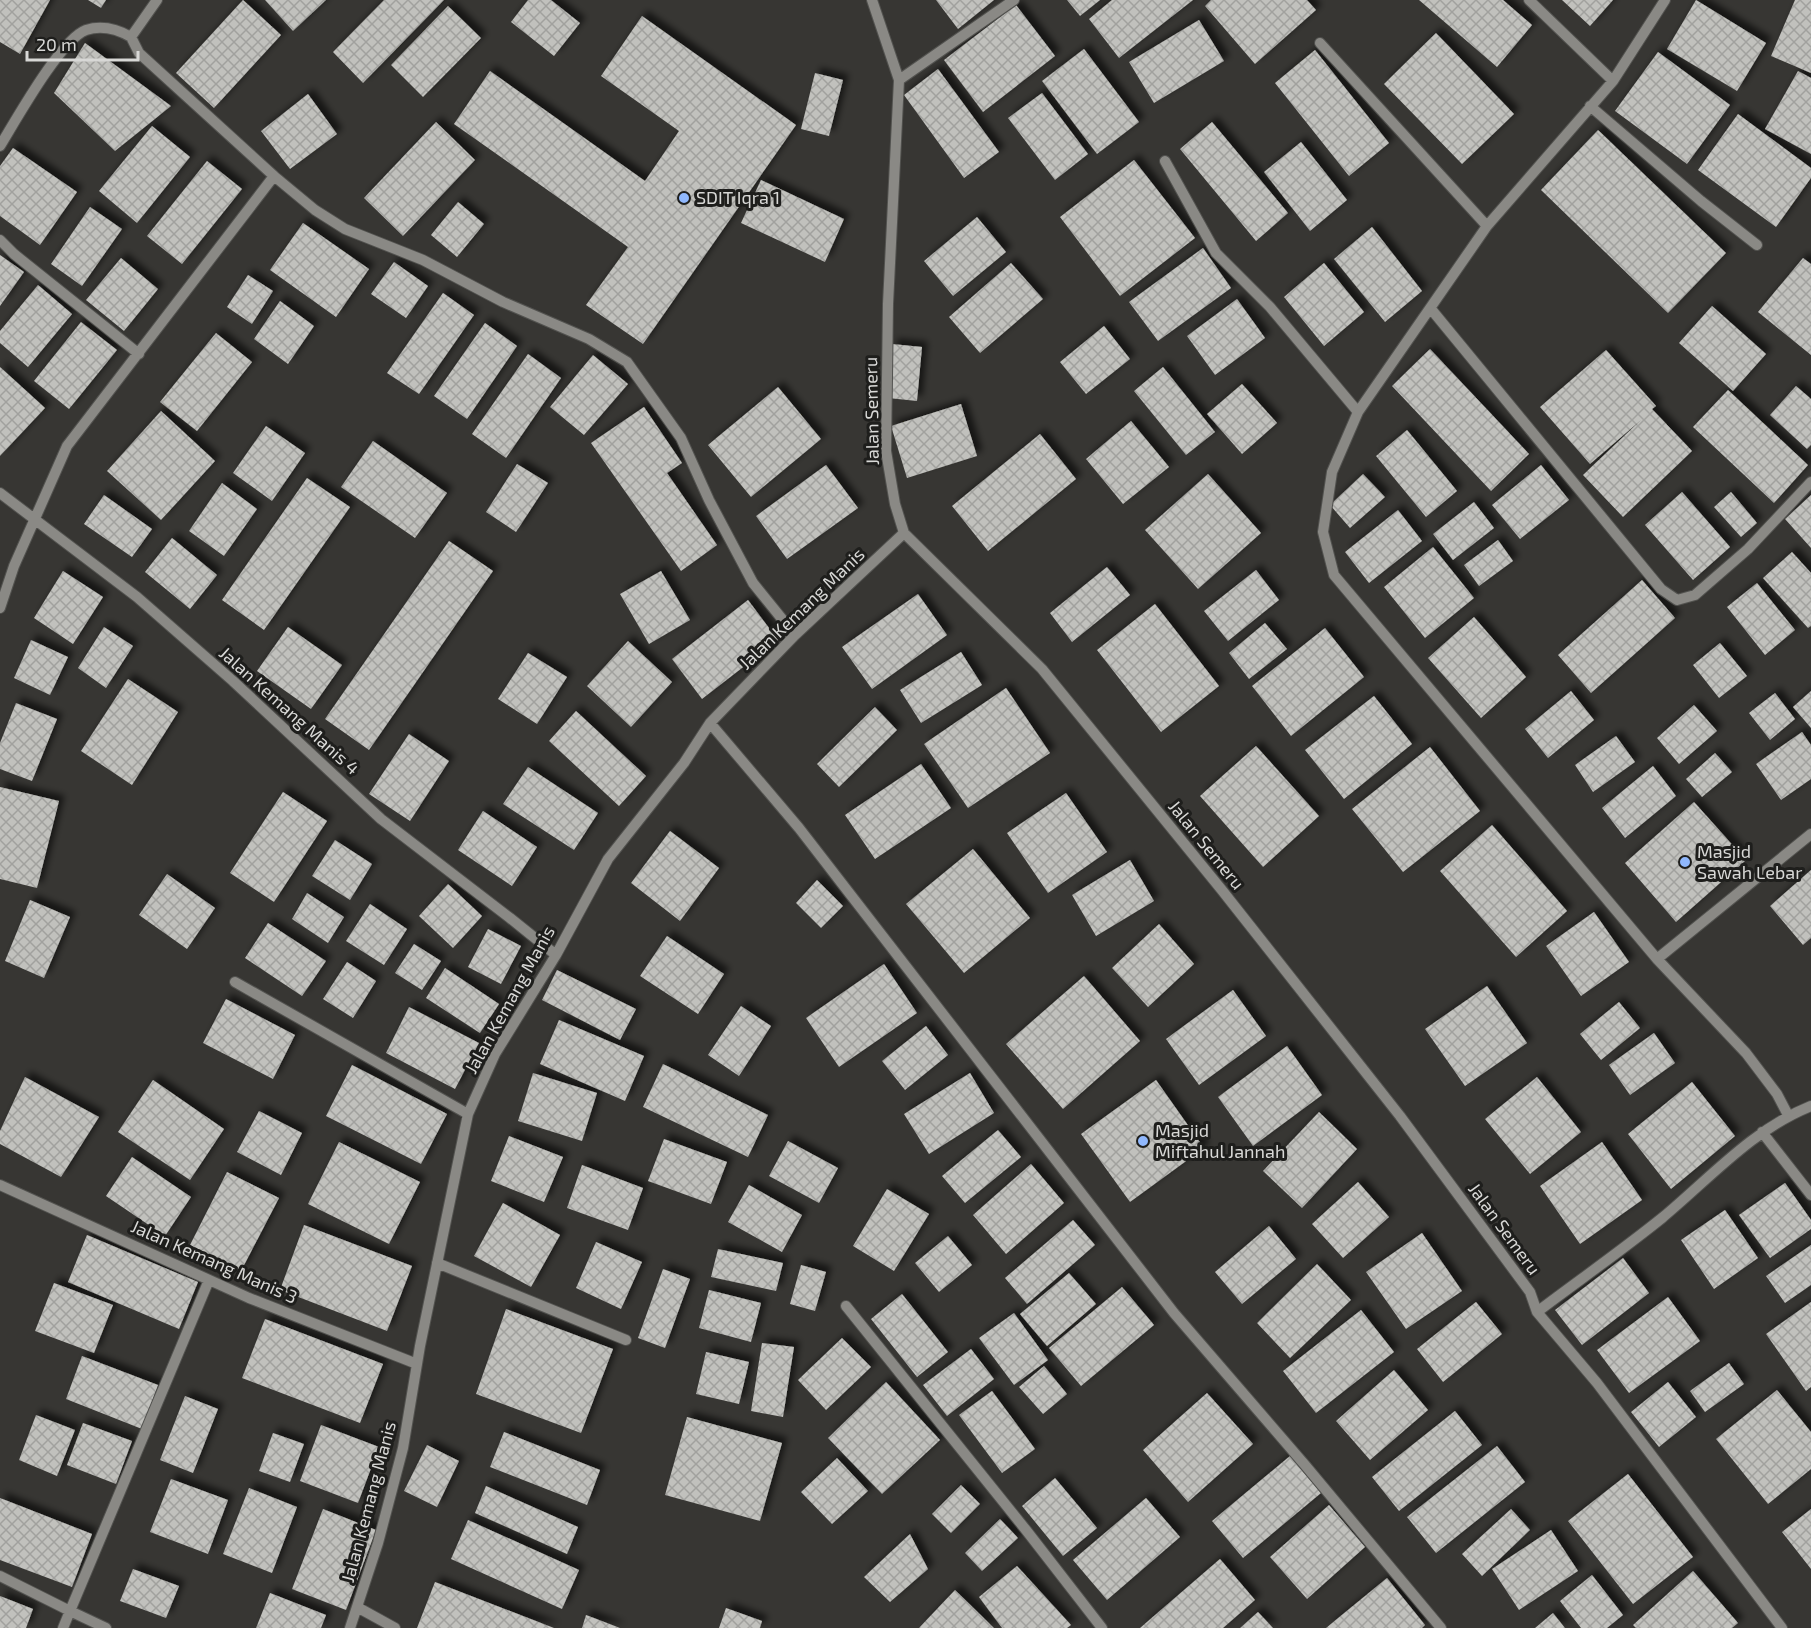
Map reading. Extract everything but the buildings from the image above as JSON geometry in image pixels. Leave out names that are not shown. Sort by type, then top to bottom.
[{"type":"street","points":[[131,37],[157,0]]},
{"type":"street","name":"Jalan Semeru","points":[[872,0],[898,80],[888,304],[886,451],[895,504],[904,533],[1042,669],[1161,816],[1400,1116],[1530,1292],[1537,1312],[1597,1383],[1782,1628]]},
{"type":"street","points":[[898,80],[1014,0]]},
{"type":"street","points":[[1529,0],[1613,81]]},
{"type":"street","points":[[1665,0],[1613,81],[1487,226],[1358,412],[1332,472],[1323,532],[1334,575],[1657,959],[1746,1053],[1777,1094],[1788,1115]]},
{"type":"street","points":[[0,146],[60,53],[74,37],[88,29],[101,28],[117,29],[131,37],[139,53],[274,176],[315,210],[345,229],[423,260],[503,302],[589,339],[627,362],[681,438],[709,500],[753,583],[795,635]]},
{"type":"street","points":[[1320,43],[1487,226]]},
{"type":"street","points":[[1590,106],[1701,201],[1757,245]]},
{"type":"street","points":[[1165,160],[1216,253],[1270,307],[1358,412]]},
{"type":"street","points":[[0,608],[14,566],[67,446],[274,176]]},
{"type":"street","points":[[0,240],[14,254],[139,354]]},
{"type":"street","points":[[1431,309],[1661,589],[1677,600],[1695,595],[1748,549],[1811,482]]},
{"type":"street","name":"Jalan Kemang Manis 4","points":[[0,492],[137,597],[233,681],[381,819],[556,955]]},
{"type":"street","name":"Jalan Kemang Manis","points":[[350,1628],[378,1543],[403,1448],[436,1263],[468,1114],[495,1054],[556,955],[608,859],[684,763],[710,723],[795,635],[904,533]]},
{"type":"street","points":[[710,723],[806,837],[1174,1313],[1313,1474],[1441,1628]]},
{"type":"street","points":[[1657,959],[1811,834]]},
{"type":"street","points":[[235,982],[468,1114]]},
{"type":"street","points":[[1537,1312],[1660,1219],[1762,1132],[1788,1115],[1811,1106]]},
{"type":"street","points":[[1762,1132],[1811,1195]]},
{"type":"street","name":"Jalan Kemang Manis 3","points":[[0,1185],[208,1280],[417,1364]]},
{"type":"street","points":[[436,1263],[626,1340]]},
{"type":"street","points":[[63,1628],[208,1280]]},
{"type":"street","points":[[846,1306],[1102,1628]]},
{"type":"street","points":[[0,1576],[106,1628]]},
{"type":"street","points":[[357,1607],[395,1628]]},
{"type":"place","name":"SDIT Iqra 1","points":[[684,198]]},
{"type":"place","name":"Masjid Sawah Lebar","points":[[1685,862]]},
{"type":"place","name":"Masjid Miftahul Jannah","points":[[1143,1141]]}]
